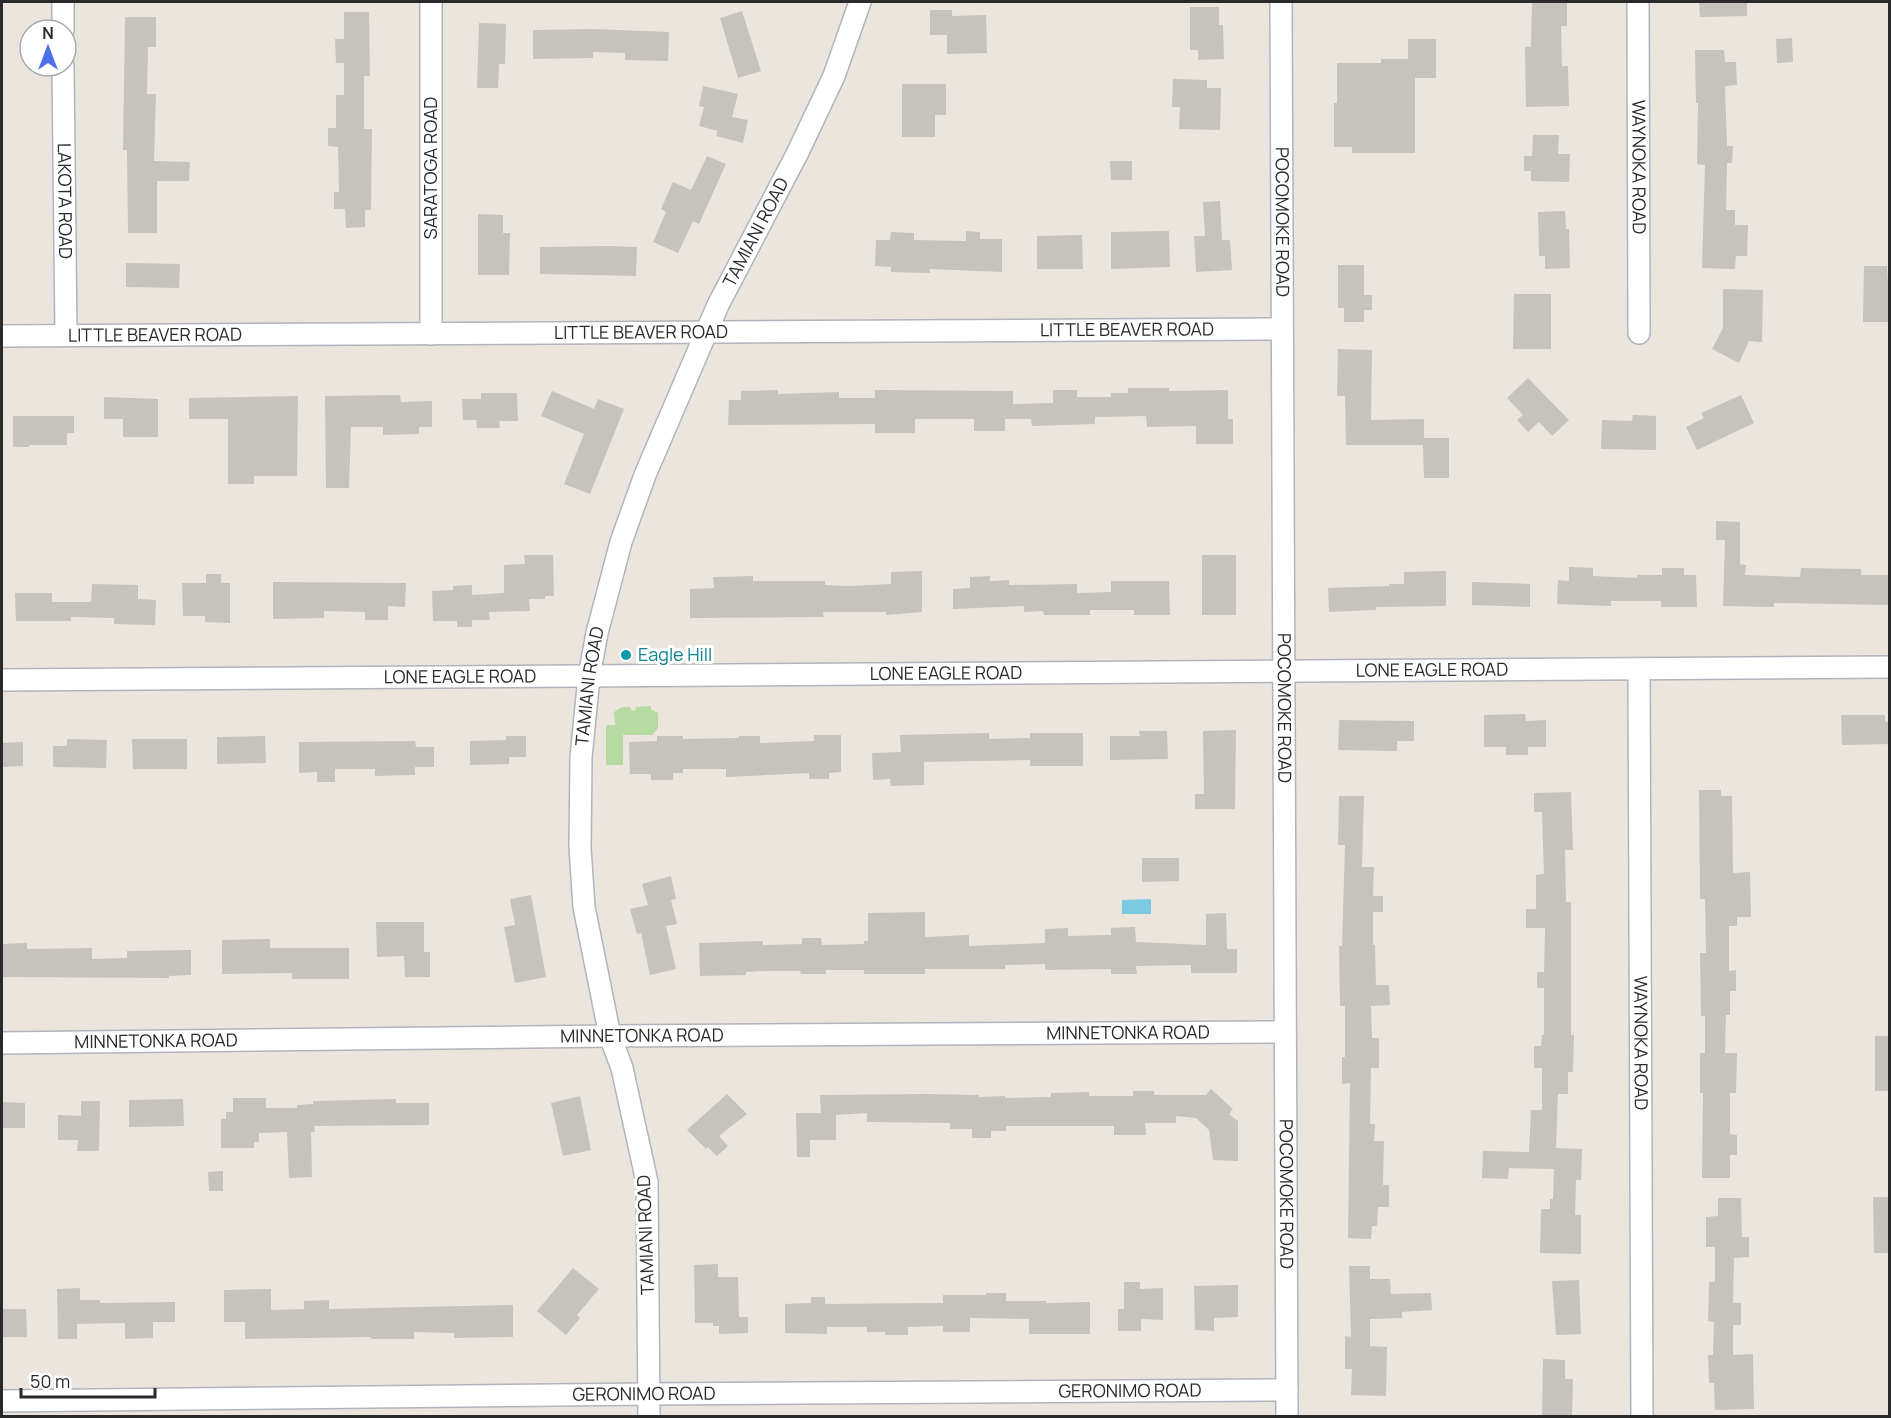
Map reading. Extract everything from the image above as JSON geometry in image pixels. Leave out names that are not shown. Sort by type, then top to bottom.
[{"type":"street","points":[[63,2],[63,18]]},
{"type":"street","name":"SARATOGA ROAD","points":[[431,2],[431,334]]},
{"type":"street","name":"TAMIANI ROAD","points":[[649,1416],[647,1182],[622,1068],[610,1036],[583,896],[580,848],[581,757],[589,677],[597,633],[621,542],[645,475],[718,304],[798,154],[834,76],[860,2]]},
{"type":"street","name":"POCOMOKE ROAD","points":[[1281,2],[1287,1416]]},
{"type":"street","name":"WAYNOKA ROAD","points":[[1638,2],[1640,333]]},
{"type":"street","name":"LAKOTA ROAD","points":[[63,78],[66,335]]},
{"type":"street","name":"LITTLE BEAVER ROAD","points":[[2,336],[1281,329]]},
{"type":"street","name":"LONE EAGLE ROAD","points":[[2,680],[1890,667]]},
{"type":"street","name":"WAYNOKA ROAD","points":[[1639,669],[1642,1416]]},
{"type":"street","name":"MINNETONKA ROAD","points":[[2,1043],[1284,1032]]},
{"type":"street","name":"GERONIMO ROAD","points":[[2,1401],[1287,1390]]},
{"type":"green space","points":[[651,706],[651,709],[658,713],[658,728],[652,735],[623,735],[623,765],[606,765],[606,725],[615,725],[614,712],[622,707],[630,707],[635,711],[636,707]]},
{"type":"water","points":[[1151,899],[1151,914],[1122,914],[1122,900]]},
{"type":"building","points":[[1532,2],[1567,2],[1567,26],[1561,26],[1562,66],[1568,66],[1569,106],[1526,107],[1525,47],[1531,47]]},
{"type":"building","points":[[1699,2],[1747,2],[1747,16],[1700,17]]},
{"type":"building","points":[[1190,7],[1219,7],[1219,25],[1223,25],[1224,59],[1198,60],[1198,50],[1190,50]]},
{"type":"building","points":[[930,10],[952,10],[952,16],[986,15],[987,53],[947,54],[947,35],[930,35]]},
{"type":"building","points":[[742,11],[761,71],[738,78],[720,18]]},
{"type":"building","points":[[344,12],[369,12],[370,76],[364,76],[364,129],[372,129],[371,210],[365,210],[365,227],[346,228],[345,209],[334,209],[334,192],[339,192],[338,147],[328,146],[328,128],[336,128],[336,95],[344,95],[344,63],[336,63],[335,39],[344,39]]},
{"type":"building","points":[[125,17],[156,17],[156,47],[148,47],[147,94],[156,94],[154,161],[190,162],[189,181],[157,181],[157,233],[128,233],[127,150],[123,150]]},
{"type":"building","points":[[479,23],[506,24],[505,64],[499,64],[498,88],[477,88]]},
{"type":"building","points":[[593,29],[669,32],[668,61],[625,60],[625,53],[593,52],[593,58],[533,59],[533,30]]},
{"type":"building","points":[[1792,38],[1793,62],[1777,63],[1776,39]]},
{"type":"building","points":[[1408,39],[1436,39],[1436,78],[1415,78],[1415,153],[1352,153],[1352,147],[1334,147],[1337,63],[1381,63],[1381,59],[1408,59]]},
{"type":"building","points":[[1695,50],[1724,50],[1725,62],[1736,62],[1737,85],[1725,86],[1727,146],[1733,146],[1732,163],[1727,163],[1726,210],[1735,210],[1735,225],[1748,225],[1747,256],[1736,256],[1735,269],[1702,268],[1705,165],[1697,164],[1698,103],[1696,103]]},
{"type":"building","points":[[1173,79],[1207,80],[1207,88],[1221,88],[1220,130],[1179,129],[1180,107],[1172,107]]},
{"type":"building","points":[[902,84],[946,84],[946,115],[935,115],[935,137],[902,137]]},
{"type":"building","points":[[703,86],[738,94],[732,117],[748,120],[743,143],[716,136],[718,131],[699,126],[704,107],[699,106]]},
{"type":"building","points":[[1533,135],[1559,135],[1558,154],[1570,154],[1569,182],[1531,181],[1531,171],[1524,171],[1524,156],[1532,156]]},
{"type":"building","points":[[707,156],[726,164],[699,224],[693,221],[678,253],[653,242],[666,212],[661,209],[673,182],[691,190]]},
{"type":"building","points":[[1110,161],[1132,161],[1132,180],[1111,180]]},
{"type":"building","points":[[1220,201],[1222,240],[1230,240],[1232,270],[1196,272],[1194,236],[1205,236],[1203,202]]},
{"type":"building","points":[[1565,211],[1566,229],[1569,229],[1570,268],[1545,269],[1545,256],[1539,256],[1538,212]]},
{"type":"building","points":[[478,214],[503,215],[503,233],[510,233],[509,275],[478,275]]},
{"type":"building","points":[[966,231],[980,232],[980,239],[1002,239],[1002,272],[930,269],[930,273],[891,272],[891,267],[875,266],[876,240],[890,240],[891,232],[914,233],[914,240],[966,241]]},
{"type":"building","points":[[1169,231],[1170,267],[1111,269],[1111,232]]},
{"type":"building","points":[[1082,235],[1083,269],[1037,269],[1037,236]]},
{"type":"building","points":[[540,247],[637,247],[636,276],[540,274]]},
{"type":"building","points":[[126,263],[180,264],[179,288],[126,287]]},
{"type":"building","points":[[1338,265],[1364,265],[1364,295],[1372,295],[1372,310],[1364,310],[1364,322],[1344,322],[1344,308],[1338,308]]},
{"type":"building","points":[[1864,266],[1887,266],[1890,322],[1863,322]]},
{"type":"building","points":[[1723,289],[1763,290],[1762,342],[1749,341],[1739,363],[1712,349],[1723,328]]},
{"type":"building","points":[[1514,294],[1551,294],[1551,349],[1513,349]]},
{"type":"building","points":[[1338,349],[1372,350],[1371,420],[1424,419],[1424,438],[1449,438],[1449,478],[1424,478],[1423,445],[1346,445],[1345,396],[1337,396]]},
{"type":"building","points":[[1528,378],[1569,420],[1552,436],[1539,422],[1528,432],[1517,420],[1523,415],[1507,398]]},
{"type":"building","points":[[1128,388],[1169,388],[1169,391],[1228,390],[1228,419],[1233,419],[1233,444],[1196,444],[1196,426],[1147,427],[1146,416],[1095,417],[1095,424],[1032,426],[1031,419],[1005,419],[1005,431],[974,431],[974,419],[915,419],[915,433],[875,433],[875,424],[728,425],[729,400],[741,400],[741,391],[778,390],[778,394],[839,392],[839,398],[875,398],[875,390],[1013,391],[1013,404],[1053,403],[1053,390],[1077,390],[1077,397],[1111,397],[1111,393],[1128,393]]},
{"type":"building","points":[[552,391],[594,409],[598,399],[624,409],[590,494],[564,484],[584,434],[541,416]]},
{"type":"building","points":[[481,393],[517,393],[518,421],[499,421],[500,428],[477,428],[476,420],[463,420],[462,399],[481,399]]},
{"type":"building","points":[[400,395],[401,402],[432,401],[432,427],[419,427],[419,434],[383,435],[383,427],[351,427],[349,488],[326,488],[325,396]]},
{"type":"building","points":[[1741,395],[1754,423],[1697,450],[1686,427],[1704,418],[1701,413]]},
{"type":"building","points":[[298,396],[297,476],[254,476],[254,484],[228,484],[228,419],[189,419],[189,398]]},
{"type":"building","points":[[104,397],[158,399],[158,437],[123,437],[123,419],[104,419]]},
{"type":"building","points":[[1633,415],[1656,416],[1656,450],[1601,449],[1602,420],[1632,421]]},
{"type":"building","points":[[13,416],[74,416],[74,433],[67,433],[67,445],[13,447]]},
{"type":"building","points":[[1716,521],[1740,522],[1740,564],[1746,565],[1745,575],[1800,577],[1801,568],[1861,569],[1861,575],[1890,575],[1890,605],[1774,603],[1774,607],[1723,606],[1725,540],[1716,540]]},
{"type":"building","points":[[524,555],[553,555],[554,596],[545,596],[545,599],[529,599],[530,611],[489,612],[490,620],[472,620],[472,627],[457,627],[457,621],[433,621],[432,591],[453,590],[453,586],[472,585],[472,595],[504,593],[504,565],[525,564]]},
{"type":"building","points":[[1202,555],[1236,555],[1236,615],[1202,615]]},
{"type":"building","points":[[1569,567],[1593,568],[1593,576],[1637,578],[1637,575],[1662,575],[1662,568],[1684,568],[1684,575],[1696,575],[1697,607],[1661,607],[1661,601],[1611,601],[1611,606],[1557,604],[1558,580],[1569,581]]},
{"type":"building","points":[[922,571],[922,612],[886,615],[886,612],[823,612],[824,617],[690,618],[690,589],[714,588],[713,577],[753,576],[753,581],[825,581],[825,585],[848,586],[891,584],[891,572]]},
{"type":"building","points":[[1446,571],[1446,606],[1376,607],[1376,610],[1329,612],[1328,588],[1404,584],[1404,572]]},
{"type":"building","points":[[206,574],[221,574],[221,583],[230,583],[230,623],[205,622],[205,616],[183,616],[182,583],[206,583]]},
{"type":"building","points":[[990,576],[990,581],[1009,580],[1009,585],[1077,584],[1077,593],[1111,592],[1111,581],[1169,581],[1170,615],[1134,615],[1134,610],[1090,610],[1090,615],[1044,615],[1043,611],[1024,612],[1024,606],[953,609],[953,589],[970,588],[970,577]]},
{"type":"building","points":[[273,582],[406,583],[405,607],[388,606],[388,620],[365,620],[365,612],[324,611],[324,618],[273,619]]},
{"type":"building","points":[[1472,582],[1530,584],[1530,607],[1472,605]]},
{"type":"building","points":[[92,584],[138,585],[138,599],[156,600],[155,625],[114,624],[114,618],[71,617],[71,621],[16,621],[15,593],[52,593],[52,602],[91,602]]},
{"type":"building","points":[[1525,714],[1526,721],[1546,720],[1546,747],[1528,747],[1528,755],[1506,755],[1506,747],[1484,747],[1484,715]]},
{"type":"building","points":[[1841,715],[1885,715],[1885,722],[1890,722],[1890,744],[1842,745]]},
{"type":"building","points":[[1339,720],[1414,721],[1414,741],[1397,741],[1397,751],[1338,750]]},
{"type":"building","points":[[1236,730],[1235,809],[1195,809],[1195,794],[1204,794],[1203,731]]},
{"type":"building","points":[[1139,731],[1167,731],[1168,759],[1110,760],[1110,736],[1140,736]]},
{"type":"building","points":[[989,733],[989,739],[1030,738],[1030,733],[1083,733],[1083,766],[1030,766],[1030,760],[924,762],[924,785],[891,786],[890,779],[873,780],[872,753],[901,752],[900,735]]},
{"type":"building","points":[[814,735],[841,735],[841,772],[829,773],[829,779],[809,779],[809,773],[726,777],[726,769],[683,769],[683,773],[673,773],[673,780],[651,780],[651,774],[630,774],[629,742],[657,741],[657,736],[683,736],[683,739],[760,736],[760,743],[814,741]]},
{"type":"building","points":[[265,736],[266,763],[217,764],[217,737]]},
{"type":"building","points":[[506,736],[526,736],[526,757],[509,757],[509,764],[470,765],[470,741],[506,740]]},
{"type":"building","points":[[67,739],[107,740],[106,768],[53,767],[53,746],[67,746]]},
{"type":"building","points":[[132,739],[187,739],[187,769],[133,769]]},
{"type":"building","points":[[415,741],[416,747],[434,747],[434,767],[415,767],[415,775],[375,776],[375,769],[335,769],[335,782],[317,782],[317,772],[299,773],[299,742]]},
{"type":"building","points":[[23,742],[23,766],[2,767],[2,743]]},
{"type":"building","points":[[1699,790],[1721,790],[1721,796],[1732,796],[1733,873],[1750,872],[1751,917],[1737,917],[1737,926],[1729,926],[1729,971],[1736,970],[1736,991],[1730,991],[1730,1015],[1726,1015],[1725,1053],[1737,1053],[1736,1093],[1730,1093],[1730,1134],[1737,1135],[1737,1155],[1730,1155],[1730,1178],[1702,1178],[1703,1093],[1700,1093],[1700,1053],[1705,1053],[1705,1016],[1701,1016],[1700,953],[1706,953],[1705,899],[1700,899]]},
{"type":"building","points":[[1571,792],[1573,850],[1565,850],[1566,902],[1571,902],[1573,1072],[1568,1072],[1568,1094],[1558,1094],[1556,1148],[1582,1149],[1581,1180],[1576,1180],[1575,1215],[1581,1215],[1581,1254],[1540,1253],[1541,1209],[1550,1209],[1550,1199],[1553,1199],[1554,1169],[1509,1168],[1508,1179],[1482,1178],[1483,1151],[1529,1152],[1531,1110],[1542,1110],[1542,1068],[1534,1068],[1534,1046],[1541,1046],[1542,1035],[1544,1035],[1544,988],[1537,988],[1537,972],[1544,972],[1545,928],[1526,928],[1526,909],[1536,909],[1536,875],[1544,874],[1542,812],[1534,812],[1534,793]]},
{"type":"building","points":[[1339,796],[1364,796],[1362,867],[1374,867],[1373,896],[1383,896],[1383,912],[1373,912],[1373,945],[1375,945],[1376,985],[1389,985],[1390,1005],[1371,1006],[1372,1038],[1379,1038],[1379,1068],[1371,1068],[1370,1124],[1375,1124],[1374,1141],[1384,1141],[1383,1185],[1389,1185],[1389,1207],[1378,1207],[1377,1226],[1372,1226],[1371,1239],[1348,1238],[1350,1083],[1342,1084],[1342,1057],[1345,1057],[1345,1006],[1340,1006],[1339,946],[1342,946],[1345,845],[1338,845]]},
{"type":"building","points":[[1142,858],[1179,858],[1179,881],[1142,882]]},
{"type":"building","points":[[671,876],[676,899],[671,900],[677,924],[666,926],[676,969],[650,975],[641,933],[637,934],[630,909],[648,905],[642,884]]},
{"type":"building","points":[[531,895],[546,977],[515,983],[504,927],[515,925],[510,899]]},
{"type":"building","points":[[925,912],[925,937],[969,935],[969,946],[1045,943],[1045,929],[1068,928],[1068,936],[1111,935],[1111,928],[1135,927],[1136,942],[1206,945],[1206,914],[1226,913],[1227,949],[1237,949],[1237,973],[1191,973],[1191,965],[1136,966],[1137,974],[1111,974],[1111,969],[1045,970],[1045,964],[1005,965],[1005,969],[925,969],[925,974],[864,974],[864,970],[826,970],[826,974],[763,971],[746,972],[746,975],[700,976],[699,943],[763,941],[763,945],[802,944],[802,938],[821,938],[822,945],[864,944],[864,941],[868,941],[868,913]]},
{"type":"building","points":[[376,922],[424,922],[424,952],[430,952],[430,977],[405,977],[404,956],[377,957]]},
{"type":"building","points":[[270,939],[270,948],[349,948],[349,979],[292,979],[292,973],[222,974],[222,940]]},
{"type":"building","points":[[27,943],[27,949],[92,948],[92,959],[127,958],[127,951],[191,950],[191,975],[169,976],[169,978],[2,977],[2,944]]},
{"type":"building","points":[[1875,1036],[1890,1036],[1890,1091],[1875,1091]]},
{"type":"building","points":[[1211,1089],[1233,1109],[1229,1114],[1238,1121],[1238,1161],[1213,1160],[1209,1130],[1196,1118],[1176,1116],[1176,1123],[1145,1123],[1146,1135],[1114,1135],[1114,1126],[1006,1126],[1006,1131],[991,1131],[991,1138],[972,1138],[972,1129],[950,1129],[950,1123],[867,1122],[867,1113],[836,1115],[836,1140],[810,1140],[810,1157],[797,1157],[796,1113],[821,1113],[820,1095],[926,1094],[1005,1096],[1005,1098],[1051,1097],[1051,1093],[1089,1092],[1089,1096],[1133,1096],[1133,1091],[1154,1091],[1154,1095],[1206,1095]]},
{"type":"building","points":[[727,1094],[747,1114],[719,1136],[728,1146],[717,1156],[708,1147],[706,1149],[687,1130]]},
{"type":"building","points":[[580,1096],[591,1150],[563,1156],[551,1103]]},
{"type":"building","points":[[233,1098],[266,1098],[266,1108],[297,1108],[297,1105],[313,1104],[313,1101],[396,1099],[396,1103],[429,1103],[429,1125],[314,1126],[315,1132],[311,1132],[312,1177],[289,1178],[287,1132],[259,1133],[259,1142],[254,1142],[254,1148],[221,1148],[221,1119],[226,1119],[226,1112],[233,1112]]},
{"type":"building","points":[[183,1099],[184,1126],[129,1127],[129,1100]]},
{"type":"building","points":[[81,1101],[100,1101],[99,1151],[77,1151],[78,1140],[58,1140],[58,1115],[81,1116]]},
{"type":"building","points":[[2,1102],[25,1103],[25,1128],[2,1128]]},
{"type":"building","points":[[223,1171],[223,1191],[209,1191],[208,1172]]},
{"type":"building","points":[[1873,1197],[1890,1197],[1890,1253],[1874,1253]]},
{"type":"building","points":[[1718,1198],[1741,1198],[1742,1237],[1749,1237],[1749,1257],[1734,1258],[1733,1303],[1741,1303],[1741,1325],[1733,1325],[1733,1355],[1753,1354],[1754,1409],[1715,1410],[1714,1383],[1709,1383],[1708,1355],[1713,1355],[1714,1322],[1708,1321],[1709,1282],[1715,1282],[1715,1247],[1706,1247],[1706,1217],[1718,1216]]},
{"type":"building","points":[[718,1264],[718,1277],[738,1277],[739,1317],[748,1317],[748,1333],[719,1334],[719,1326],[713,1326],[713,1323],[695,1323],[694,1265]]},
{"type":"building","points":[[1349,1266],[1370,1266],[1370,1279],[1390,1279],[1391,1294],[1431,1293],[1432,1310],[1402,1312],[1402,1318],[1370,1319],[1370,1346],[1387,1347],[1386,1396],[1351,1395],[1352,1369],[1345,1369],[1345,1336],[1351,1337]]},
{"type":"building","points":[[573,1268],[599,1289],[577,1315],[580,1318],[566,1335],[537,1311]]},
{"type":"building","points":[[1579,1280],[1581,1334],[1556,1335],[1552,1281]]},
{"type":"building","points":[[1124,1282],[1140,1282],[1140,1289],[1163,1288],[1163,1320],[1141,1319],[1141,1331],[1118,1331],[1118,1309],[1124,1309]]},
{"type":"building","points":[[1238,1285],[1238,1317],[1214,1318],[1214,1331],[1195,1330],[1194,1286]]},
{"type":"building","points":[[80,1288],[80,1300],[100,1300],[100,1303],[175,1302],[175,1322],[153,1322],[153,1338],[125,1339],[125,1323],[77,1324],[77,1339],[58,1339],[57,1289]]},
{"type":"building","points":[[271,1289],[271,1310],[304,1309],[304,1301],[329,1300],[329,1309],[513,1305],[513,1337],[454,1338],[454,1333],[414,1332],[414,1339],[371,1339],[371,1337],[245,1339],[245,1322],[224,1322],[224,1290]]},
{"type":"building","points":[[986,1293],[1006,1293],[1006,1301],[1090,1302],[1090,1334],[1029,1334],[1029,1319],[970,1318],[970,1332],[943,1332],[943,1326],[908,1327],[908,1335],[867,1332],[867,1327],[827,1327],[827,1334],[785,1333],[785,1304],[811,1303],[811,1297],[825,1297],[825,1304],[943,1303],[943,1295],[986,1295]]},
{"type":"building","points":[[2,1309],[26,1309],[27,1337],[2,1337]]},
{"type":"building","points":[[1543,1359],[1565,1360],[1565,1379],[1573,1379],[1572,1416],[1542,1416]]},
{"type":"place","name":"Eagle Hill","points":[[626,655]]}]
